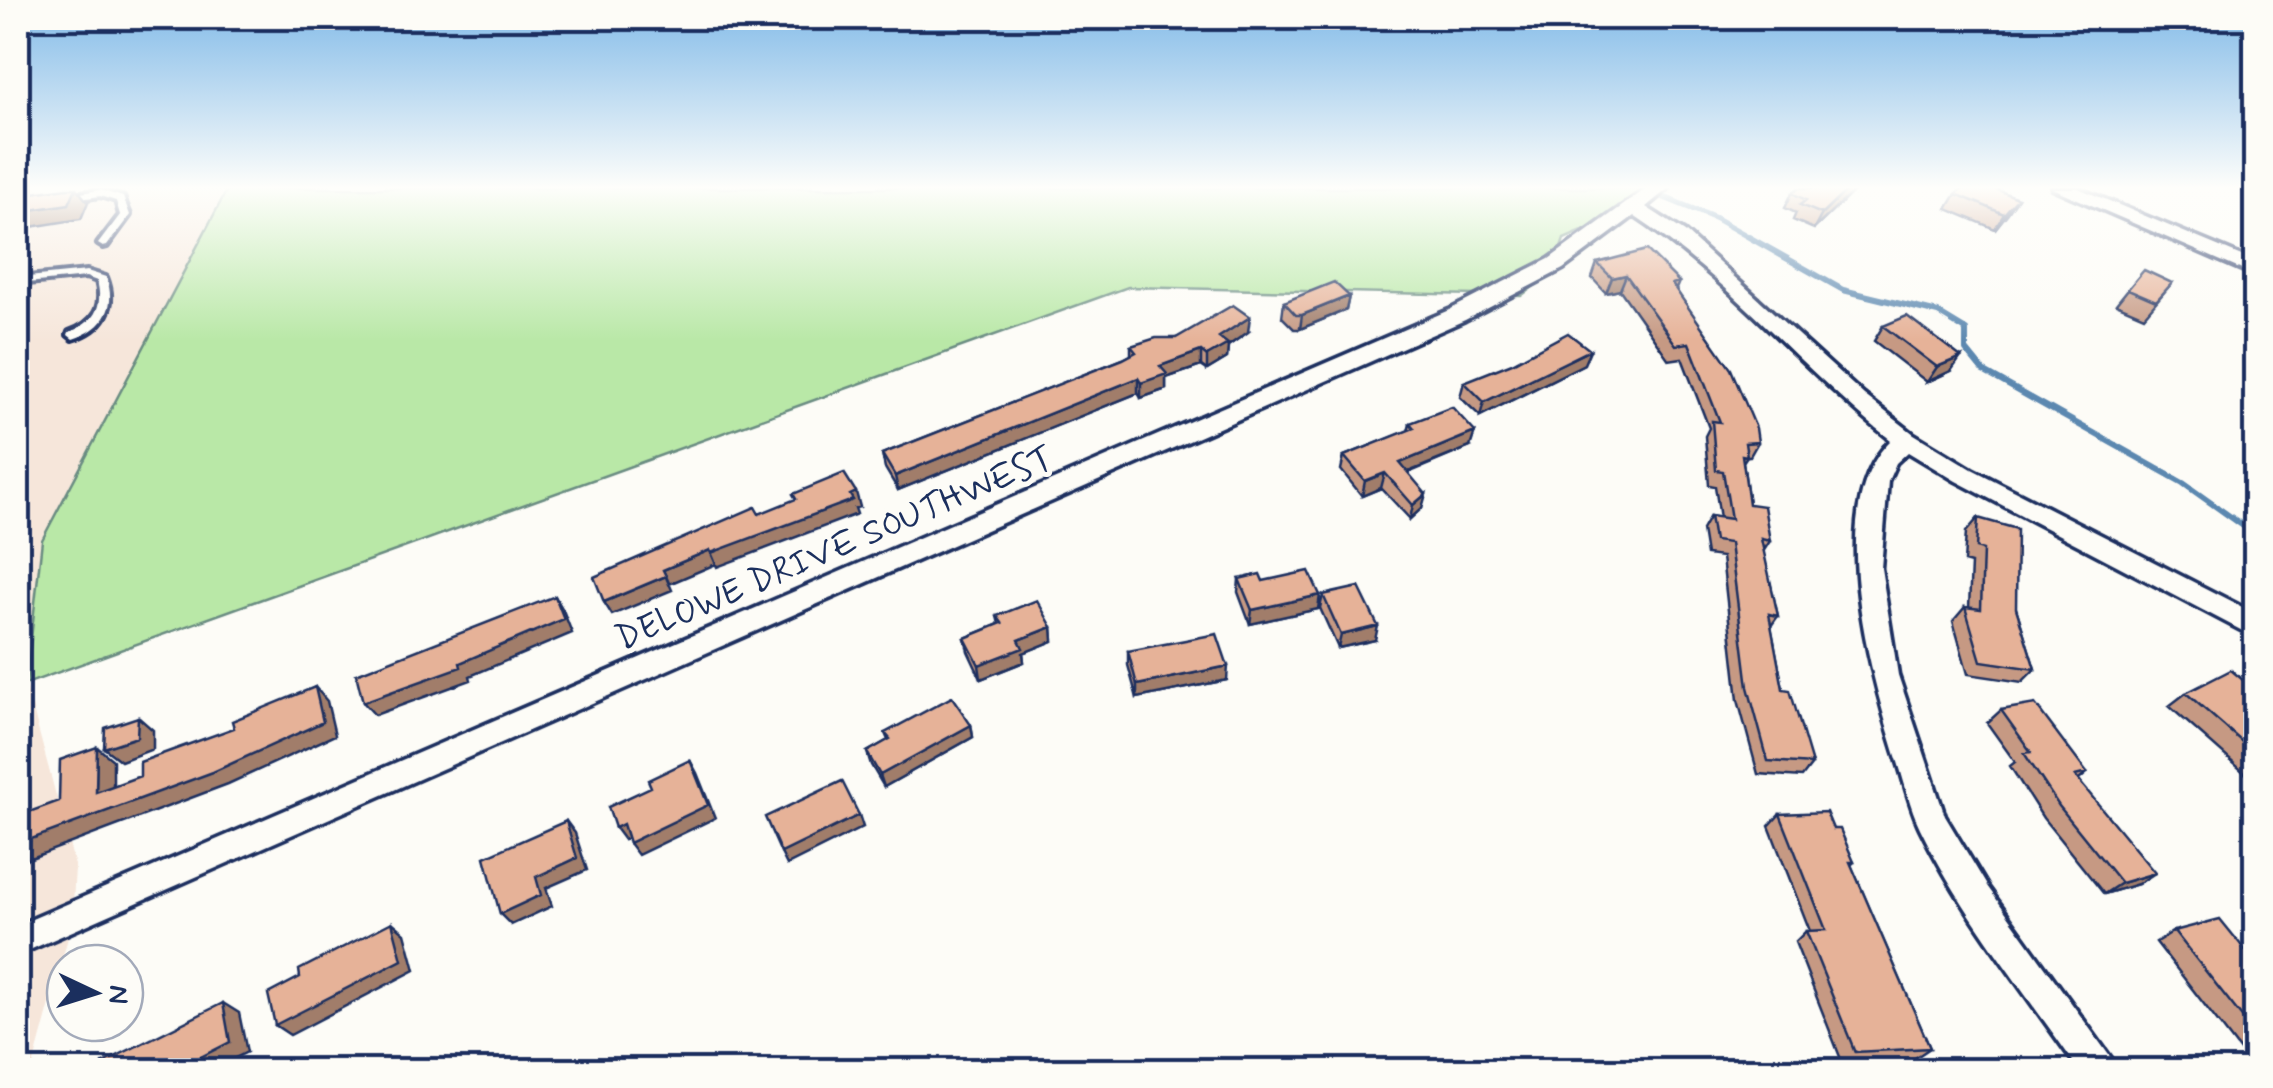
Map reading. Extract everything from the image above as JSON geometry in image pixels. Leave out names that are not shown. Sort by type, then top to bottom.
[{"type":"street","name":"DELOWE DRIVE SOUTHWEST","points":[[18,940],[1458,315],[1556,264],[1593,239]]},
{"type":"street","points":[[1681,239],[1856,401],[1906,440],[1964,476],[2256,627]]},
{"type":"street","points":[[2182,239],[2256,270]]},
{"type":"street","points":[[1906,440],[1887,458],[1876,481],[1868,568],[1884,676],[1932,821],[1976,896],[2099,1070]]},
{"type":"lane","points":[[103,244],[107,239]]},
{"type":"lane","points":[[18,281],[87,274],[102,279],[108,294],[103,311],[89,331],[73,336]]},
{"type":"shaded area","points":[[18,239],[201,239],[42,540],[26,684],[75,866],[72,923],[67,943],[45,943],[45,1022],[32,1070],[18,1070]]},
{"type":"green space","points":[[201,239],[1565,239],[1553,272],[1521,296],[1128,287],[26,684],[42,540]]},
{"type":"building","points":[[1647,250],[1679,282],[1672,284],[1731,369],[1756,428],[1758,442],[1745,443],[1747,456],[1742,455],[1749,504],[1764,506],[1770,541],[1761,539],[1778,616],[1769,614],[1783,689],[1790,690],[1812,764],[1768,761],[1748,687],[1730,543],[1714,541],[1710,516],[1731,519],[1723,471],[1716,470],[1712,421],[1720,422],[1689,343],[1676,345],[1626,275],[1612,278],[1597,263]]},
{"type":"building","points":[[2144,270],[2172,283],[2156,301],[2128,289]]},
{"type":"building","points":[[1334,282],[1349,296],[1302,315],[1296,315],[1284,302]]},
{"type":"building","points":[[1233,305],[1250,317],[1219,337],[1228,344],[1207,356],[1201,351],[1160,366],[1167,374],[1141,383],[1138,378],[895,476],[882,454],[1123,359],[1136,352],[1131,346],[1156,338],[1176,338]]},
{"type":"building","points":[[1907,316],[1961,357],[1937,367],[1883,326]]},
{"type":"building","points":[[1568,333],[1590,350],[1484,402],[1464,382],[1512,363]]},
{"type":"building","points":[[1452,407],[1475,432],[1400,463],[1426,494],[1413,505],[1385,473],[1365,481],[1344,456],[1414,428],[1410,423]]},
{"type":"building","points":[[844,473],[856,492],[850,495],[853,500],[711,553],[710,550],[663,570],[666,576],[604,602],[594,577],[755,507],[759,514],[796,499],[793,494]]},
{"type":"building","points":[[1978,518],[2017,529],[2016,608],[2035,669],[1981,661],[1965,607],[1981,609],[1983,550],[1976,548]]},
{"type":"building","points":[[1309,571],[1320,595],[1252,610],[1239,579],[1260,574],[1263,581]]},
{"type":"building","points":[[1359,587],[1378,626],[1341,635],[1323,595]]},
{"type":"building","points":[[555,596],[564,619],[460,663],[461,667],[363,702],[356,674]]},
{"type":"building","points":[[1037,600],[1052,627],[1019,640],[1023,648],[979,665],[965,638],[1002,623],[997,616]]},
{"type":"building","points":[[1217,634],[1228,666],[1137,685],[1128,651]]},
{"type":"building","points":[[2231,670],[2256,691],[2256,712],[2252,714],[2256,717],[2256,754],[2186,693]]},
{"type":"building","points":[[315,687],[323,722],[213,772],[18,844],[18,816],[59,801],[60,760],[97,747],[96,792],[140,776],[140,762],[234,728],[232,721]]},
{"type":"building","points":[[952,697],[971,725],[880,775],[867,752],[890,739],[885,733]]},
{"type":"building","points":[[2035,704],[2087,773],[2075,776],[2155,873],[2121,883],[2059,806],[2024,753],[2031,752],[2001,710]]},
{"type":"building","points":[[138,717],[137,737],[104,748],[105,728]]},
{"type":"building","points":[[690,760],[708,805],[629,843],[623,824],[615,828],[608,807],[651,787],[648,780]]},
{"type":"building","points":[[842,781],[859,815],[781,853],[765,817]]},
{"type":"building","points":[[1826,812],[1833,829],[1840,829],[1854,862],[1850,862],[1930,1048],[1855,1052],[1806,931],[1826,930],[1780,814]]},
{"type":"building","points":[[566,821],[577,858],[536,877],[541,895],[500,914],[485,857]]},
{"type":"building","points":[[2220,919],[2256,961],[2256,1035],[2174,931]]},
{"type":"building","points":[[392,922],[402,960],[275,1025],[268,994],[300,977],[299,970]]},
{"type":"building","points":[[223,1003],[230,1042],[175,1070],[103,1070],[103,1063]]},
{"type":"waterway","points":[[1752,239],[1843,290],[1938,313],[1966,330],[1966,350],[1983,371],[2183,483],[2256,535]]}]
